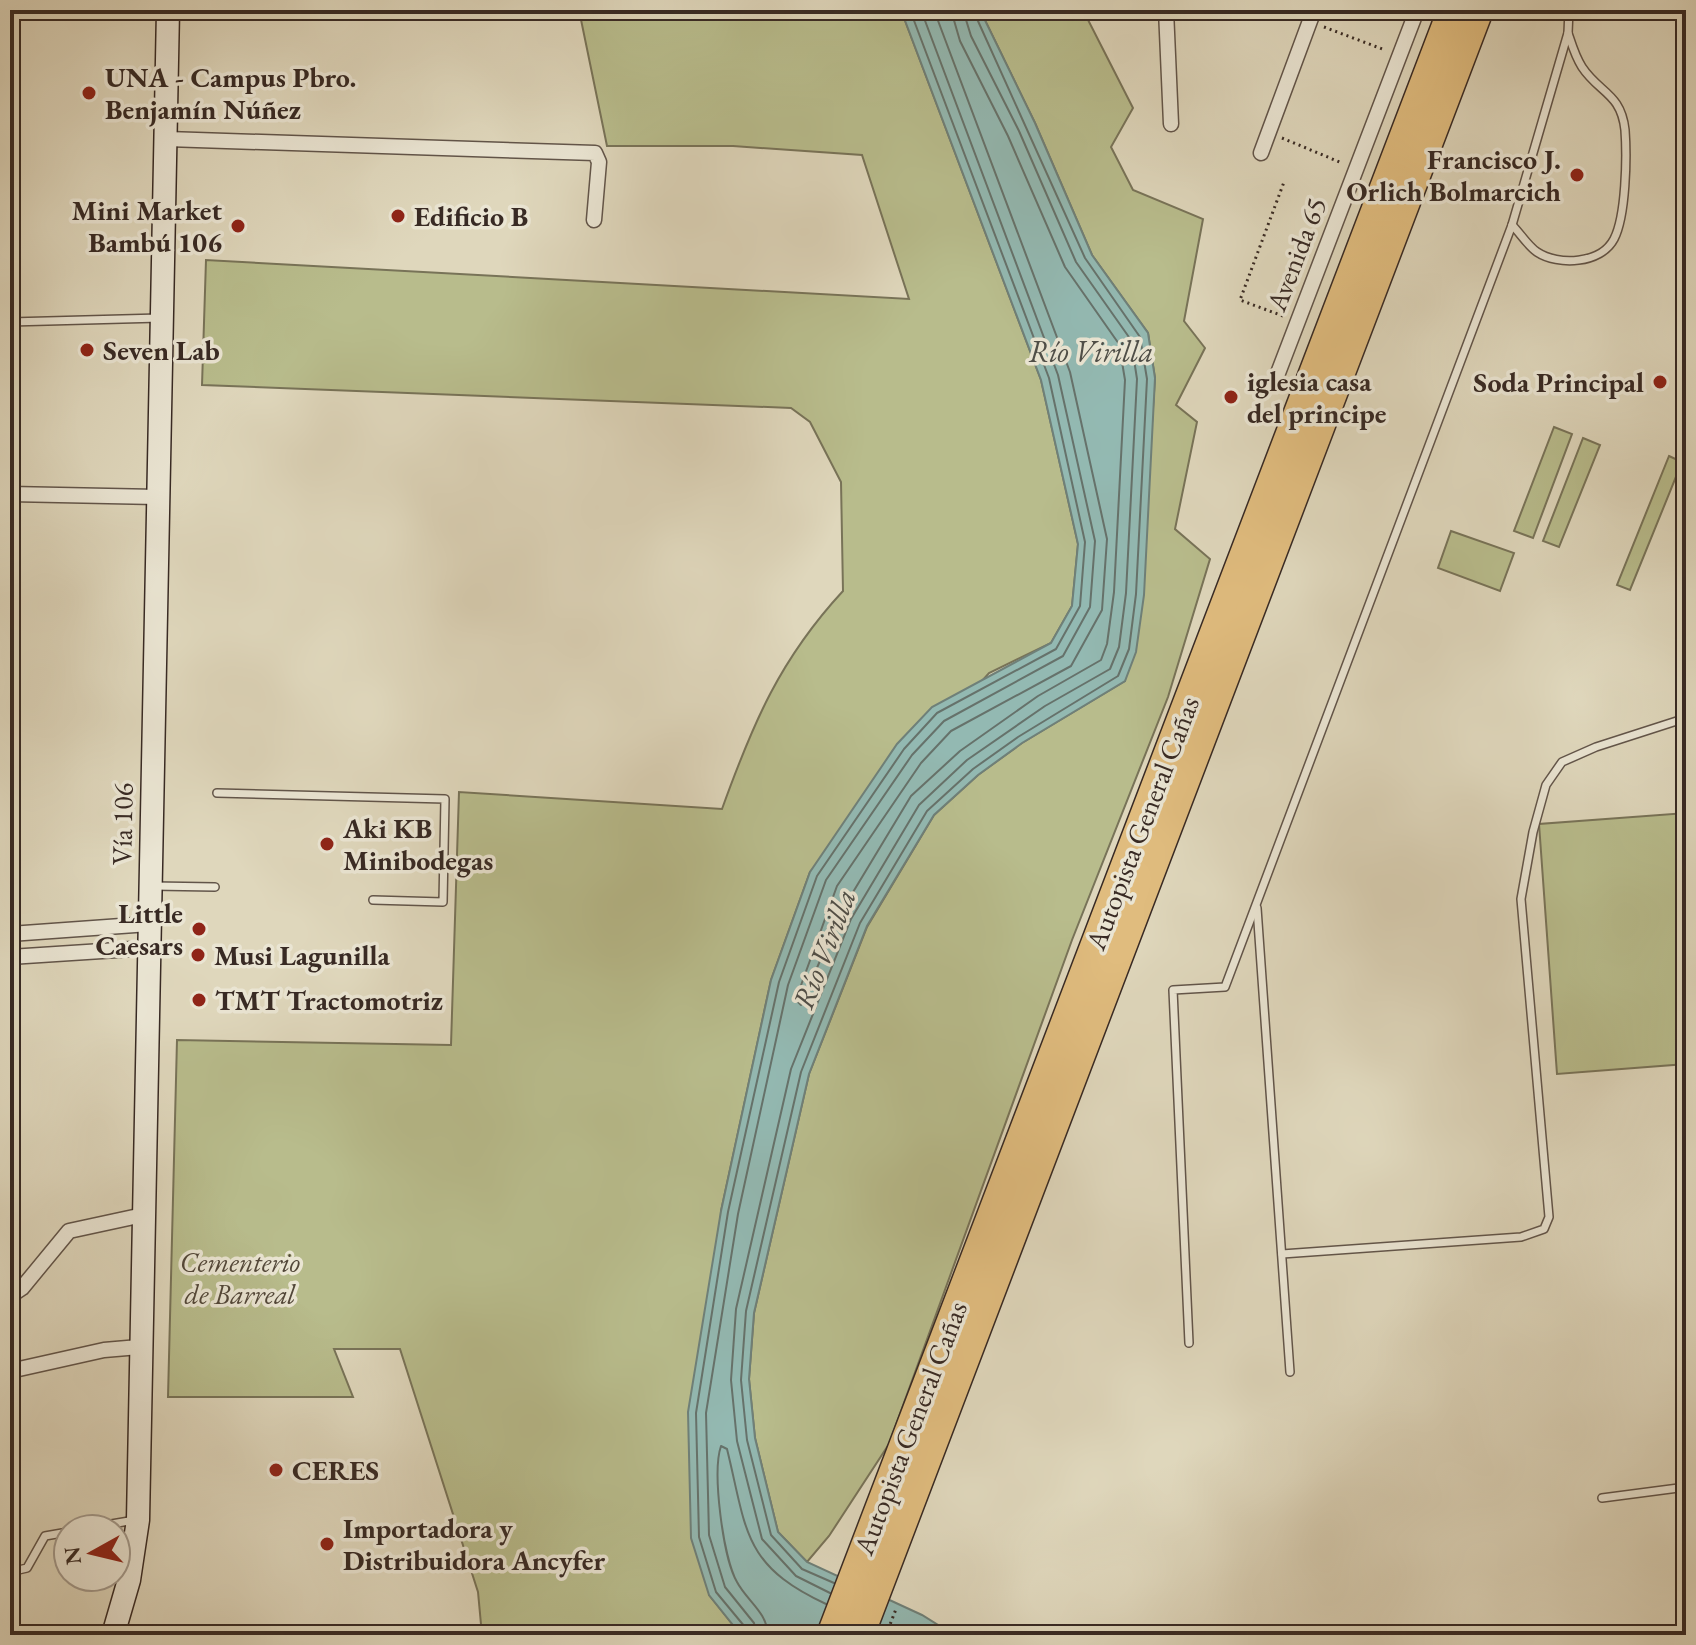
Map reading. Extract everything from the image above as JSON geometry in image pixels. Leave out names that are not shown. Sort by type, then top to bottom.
[{"type":"highway","name":"Autopista General Cañas","points":[[860,1635],[926,1424],[1452,10]]},
{"type":"highway","name":"Autopista General Cañas","points":[[831,1635],[926,1424],[1479,10]]},
{"type":"main road","name":"Vía 106","points":[[113,1635],[129,1580],[138,1520],[139,1347],[168,11]]},
{"type":"street","points":[[1166,10],[1171,124]]},
{"type":"street","name":"Avenida 65","points":[[1275,381],[1417,10]]},
{"type":"street","points":[[1261,153],[1311,16]]},
{"type":"street","points":[[167,139],[595,153],[599,162],[594,220]]},
{"type":"street","points":[[10,494],[157,497]]},
{"type":"street","points":[[10,934],[149,924]]},
{"type":"street","points":[[10,957],[148,948]]},
{"type":"street","points":[[10,1296],[22,1288],[69,1231],[143,1215]]},
{"type":"street","points":[[10,1371],[139,1347]]},
{"type":"lane","points":[[1189,1343],[1173,990],[1225,987],[1512,225],[1568,33],[1569,10]]},
{"type":"lane","points":[[10,11],[168,11]]},
{"type":"lane","points":[[1512,225],[1536,252],[1554,260],[1577,261],[1601,253],[1613,241],[1619,223],[1624,161],[1621,112],[1614,96],[1583,69],[1568,33]]},
{"type":"lane","points":[[10,322],[162,319]]},
{"type":"lane","points":[[1282,1254],[1521,1237],[1544,1229],[1549,1217],[1521,899],[1546,785],[1562,762],[1596,747],[1686,718]]},
{"type":"lane","points":[[217,793],[445,799],[443,902],[373,900]]},
{"type":"lane","points":[[151,886],[215,887]]},
{"type":"lane","points":[[1256,902],[1290,1372]]},
{"type":"lane","points":[[1602,1498],[1686,1487]]},
{"type":"lane","points":[[132,1521],[138,1520]]},
{"type":"lane","points":[[10,1572],[27,1568],[45,1536],[52,1535]]},
{"type":"path","points":[[1280,10],[1311,16],[1400,55]]},
{"type":"path","points":[[1268,132],[1356,169]]},
{"type":"path","points":[[1284,182],[1240,300],[1298,321]]},
{"type":"green space","name":"Cementerio de Barreal","points":[[579,10],[901,10],[1041,380],[1078,544],[1072,606],[1051,643],[989,673],[810,872],[771,980],[721,1211],[709,1595],[741,1635],[482,1635],[478,1592],[400,1349],[334,1349],[353,1397],[168,1397],[177,1040],[451,1045],[459,792],[722,809],[770,693],[802,642],[843,591],[841,482],[810,422],[791,408],[202,385],[206,260],[909,299],[862,155],[733,146],[607,146]]},
{"type":"green space","points":[[980,10],[1083,10],[1133,108],[1111,147],[1133,190],[1203,219],[1184,321],[1205,348],[1176,405],[1197,422],[1175,529],[1210,559],[1168,697],[1072,940],[889,1444],[829,1536],[807,1562],[778,1532],[755,1438],[749,1379],[754,1313],[809,1074],[867,927],[934,815],[978,775],[1022,743],[1125,681],[1150,453],[1155,378],[1148,333],[1092,255],[1035,123]]},
{"type":"green space","points":[[1554,427],[1572,434],[1533,538],[1514,531]]},
{"type":"green space","points":[[1583,438],[1600,445],[1559,547],[1543,541]]},
{"type":"green space","points":[[1669,456],[1682,462],[1630,590],[1617,585]]},
{"type":"green space","points":[[1451,531],[1514,553],[1500,591],[1438,568]]},
{"type":"green space","points":[[1686,813],[1686,1064],[1557,1074],[1539,824]]},
{"type":"water","name":"Río Virilla","points":[[901,10],[980,10],[1035,123],[1092,255],[1148,333],[1155,378],[1144,595],[1136,652],[1125,681],[1022,743],[978,775],[934,815],[867,926],[809,1074],[754,1313],[749,1379],[755,1438],[778,1532],[807,1562],[922,1615],[954,1635],[741,1635],[709,1595],[691,1538],[688,1412],[721,1211],[771,980],[810,872],[897,744],[932,707],[1051,643],[1072,606],[1078,544],[1041,380]]},
{"type":"place","name":"UNA - Campus Pbro. Benjamín Núñez","points":[[89,93]]},
{"type":"place","name":"Francisco J. Orlich Bolmarcich","points":[[1577,175]]},
{"type":"place","name":"Edificio B","points":[[398,216]]},
{"type":"place","name":"Mini Market Bambú 106","points":[[238,226]]},
{"type":"place","name":"Seven Lab","points":[[87,350]]},
{"type":"place","name":"Soda Principal","points":[[1660,382]]},
{"type":"place","name":"iglesia casa del principe","points":[[1231,397]]},
{"type":"place","name":"Aki KB Minibodegas","points":[[327,844]]},
{"type":"place","name":"Little Caesars","points":[[199,929]]},
{"type":"place","name":"Musi Lagunilla","points":[[198,955]]},
{"type":"place","name":"TMT Tractomotriz","points":[[199,1000]]},
{"type":"place","name":"CERES","points":[[276,1470]]},
{"type":"place","name":"Importadora y Distribuidora Ancyfer","points":[[327,1544]]}]
